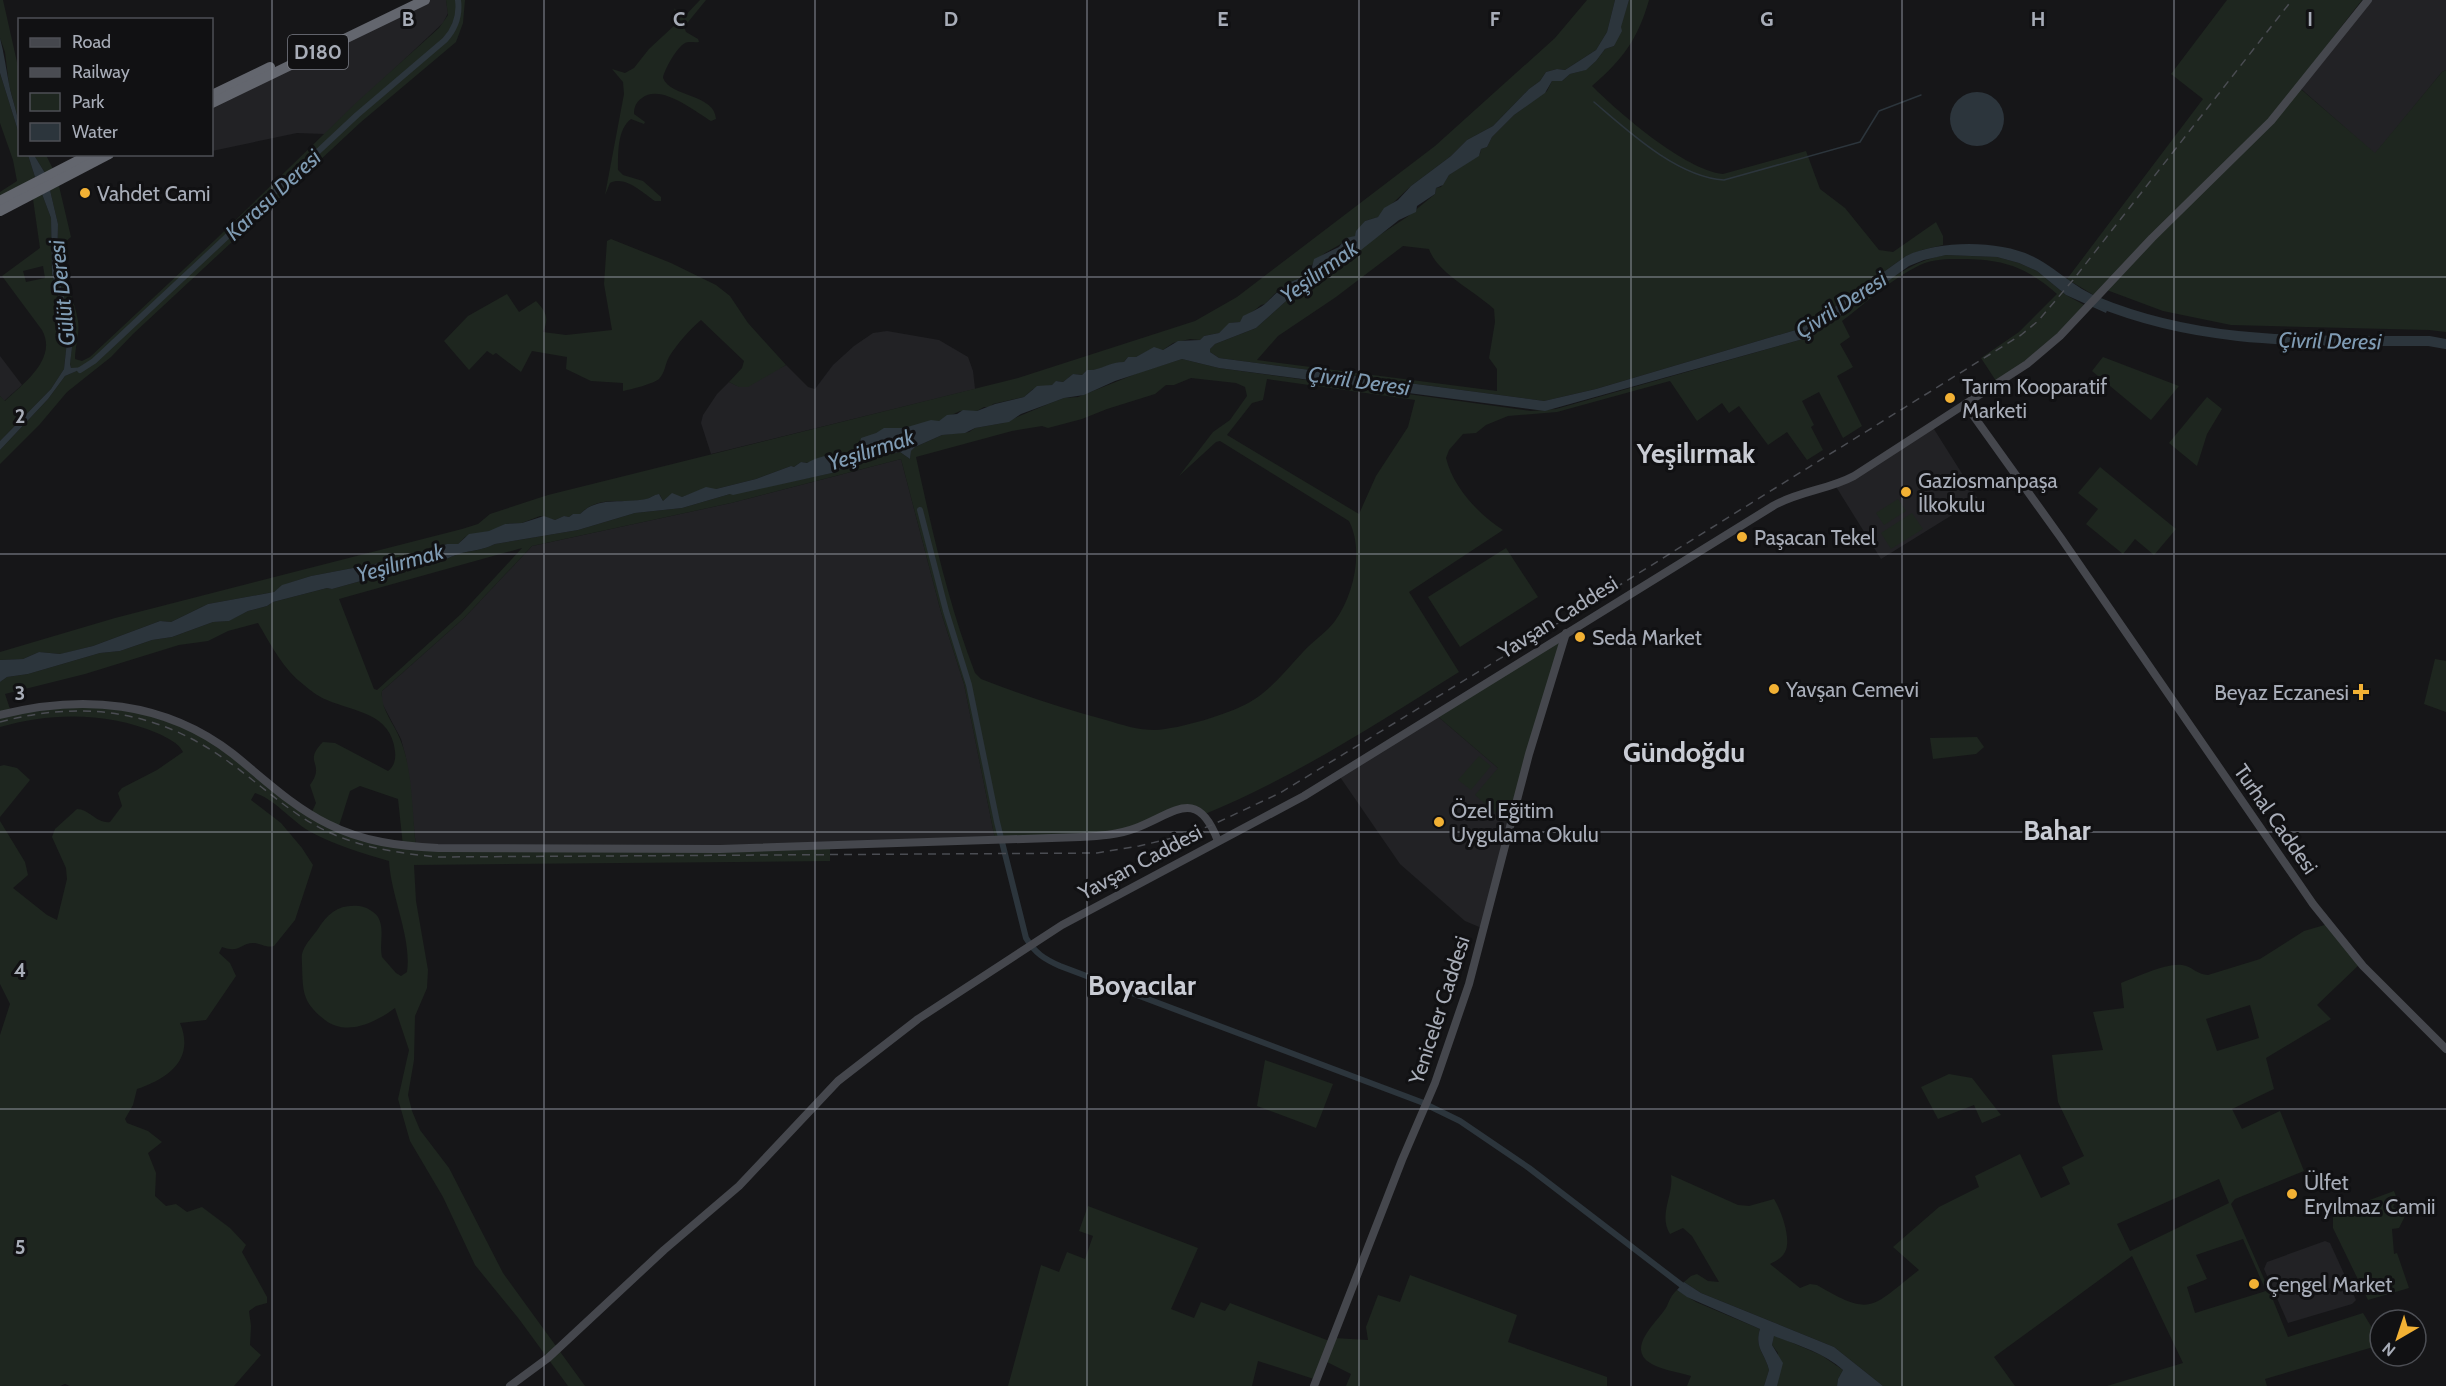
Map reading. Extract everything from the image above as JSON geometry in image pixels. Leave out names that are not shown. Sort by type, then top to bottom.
[{"type":"highway","name":"D180","points":[[213,95],[411,0]]},
{"type":"highway","name":"D180","points":[[213,103],[425,0]]},
{"type":"highway","points":[[50,180],[89,156]]},
{"type":"highway","points":[[0,201],[104,156]]},
{"type":"highway","points":[[0,211],[33,188]]},
{"type":"street","points":[[2151,238],[2193,191],[2268,118],[2362,0]]},
{"type":"street","points":[[2151,238],[2271,121],[2368,0]]},
{"type":"street","name":"Yavşan Caddesi","points":[[510,1386],[548,1358],[661,1253],[739,1186],[838,1081],[918,1019],[1030,944],[1304,796],[1773,506],[1800,493],[1845,481],[2027,364],[2060,336],[2151,238]]},
{"type":"street","name":"Turhal Caddesi","points":[[1963,406],[2057,541],[2097,593],[2328,924],[2363,966],[2446,1049]]},
{"type":"street","name":"Yeniceler Caddesi","points":[[1314,1386],[1402,1160],[1428,1101],[1469,984],[1531,748],[1566,633]]},
{"type":"street","points":[[0,715],[50,704],[74,702],[124,706],[148,713],[186,727],[222,746],[287,798],[322,821],[351,834],[394,845],[438,848],[720,849],[1080,837],[1114,834],[1134,829],[1174,811],[1189,808],[1198,810],[1208,818],[1218,841]]},
{"type":"shaded area","points":[[425,0],[446,0],[448,13],[443,23],[325,134],[297,133],[213,151],[213,103]]},
{"type":"shaded area","points":[[2368,0],[2446,0],[2446,70],[2375,154],[2299,87]]},
{"type":"shaded area","points":[[887,331],[939,340],[968,357],[973,371],[975,389],[711,454],[701,423],[703,415],[717,394],[729,382],[740,387],[786,365],[808,387],[815,389],[833,365],[854,346],[873,333]]},
{"type":"shaded area","points":[[0,356],[22,385],[4,401],[0,396]]},
{"type":"shaded area","name":"Gaziosmanpaşa İlkokulu","points":[[1932,426],[1978,499],[1881,559],[1835,485]]},
{"type":"shaded area","points":[[901,459],[941,612],[964,684],[995,839],[875,845],[416,847],[406,758],[401,739],[382,703],[382,691],[464,618],[532,546],[731,503]]},
{"type":"shaded area","name":"Özel Eğitim Uygulama Okulu","points":[[1435,714],[1498,768],[1510,825],[1484,929],[1465,921],[1400,864],[1338,774]]},
{"type":"shaded area","points":[[2325,1241],[2330,1243],[2356,1300],[2352,1304],[2288,1323],[2264,1269],[2267,1262]]},
{"type":"green space","points":[[0,0],[3,0],[18,67],[18,118],[9,85],[5,52],[0,38]]},
{"type":"green space","points":[[446,0],[465,0],[463,23],[456,42],[361,122],[111,357],[67,392],[40,424],[0,464],[0,450],[48,399],[65,376],[83,368],[71,368],[70,363],[74,331],[57,273],[58,224],[50,190],[59,186],[71,237],[64,243],[62,253],[64,273],[78,321],[75,359],[82,361],[90,357],[358,101],[439,28],[448,15]]},
{"type":"green space","points":[[700,0],[706,0],[684,27],[686,32],[699,42],[687,42],[678,49],[663,78],[674,89],[708,105],[714,111],[716,119],[711,121],[668,96],[649,94],[642,98],[634,109],[634,114],[645,122],[644,124],[631,119],[626,123],[619,143],[618,170],[623,175],[643,181],[661,197],[661,201],[655,201],[634,186],[622,181],[610,183],[605,195],[624,94],[623,82],[612,69],[625,73],[634,68],[649,49],[676,24],[677,17],[674,8],[683,18]]},
{"type":"green space","points":[[1587,0],[1615,0],[1607,32],[1596,50],[1565,70],[1557,69],[1546,72],[1540,81],[1529,89],[1493,126],[1467,140],[1451,156],[1411,186],[1378,217],[1365,221],[1355,236],[1325,253],[1305,271],[1301,278],[1286,285],[1240,322],[1231,323],[1219,333],[1204,336],[1200,340],[1190,339],[1173,343],[1163,350],[1152,349],[1136,357],[1128,357],[1124,362],[1087,370],[1082,375],[1073,374],[1063,382],[1058,381],[1052,385],[1033,389],[1024,397],[993,404],[977,411],[960,411],[939,421],[904,428],[887,428],[859,441],[859,447],[847,455],[835,455],[807,463],[801,462],[794,467],[791,466],[756,479],[716,489],[701,490],[682,497],[669,496],[663,501],[660,495],[655,495],[638,501],[604,502],[569,517],[564,516],[555,520],[540,516],[522,523],[505,524],[494,530],[465,537],[458,544],[447,544],[395,560],[311,576],[286,584],[274,592],[208,604],[171,622],[160,621],[93,646],[61,654],[39,652],[23,659],[0,660],[0,652],[115,618],[462,529],[478,524],[490,514],[548,495],[1018,378],[1195,321],[1237,297],[1435,146],[1555,38]]},
{"type":"green space","points":[[1629,0],[1649,0],[1640,26],[1628,48],[1592,86],[1635,125],[1672,152],[1708,170],[1723,174],[1806,151],[1820,189],[1845,208],[1879,250],[1893,252],[1936,222],[1943,236],[1943,245],[1906,256],[1815,321],[1799,329],[1596,389],[1544,401],[1219,358],[1210,352],[1215,344],[1256,328],[1304,285],[1332,264],[1407,217],[1435,194],[1436,188],[1441,187],[1449,175],[1480,154],[1481,149],[1487,147],[1492,137],[1514,115],[1547,91],[1552,81],[1562,81],[1570,74],[1585,70],[1605,49],[1614,46]],"holes":[[[1403,246],[1429,249],[1433,258],[1448,274],[1494,309],[1495,322],[1489,358],[1497,369],[1497,391],[1257,360],[1278,336],[1336,297]]]},
{"type":"green space","points":[[2227,0],[2362,0],[2296,85],[2375,153],[2446,70],[2446,332],[2231,325],[2163,311],[2104,289],[2097,297],[2067,279],[2203,99],[2171,74]]},
{"type":"green space","points":[[0,73],[18,131],[18,156],[28,156],[35,177],[0,201],[0,192],[17,181],[13,160],[0,123]]},
{"type":"green space","points":[[35,156],[46,156],[53,169],[45,173]]},
{"type":"green space","points":[[42,194],[51,218],[52,275],[61,306],[67,341],[64,369],[51,389],[0,441],[0,396],[5,401],[29,379],[46,351],[46,341],[42,330],[2,276],[40,248],[33,199]],"holes":[[[43,266],[45,278],[26,282],[23,271]]]},
{"type":"green space","points":[[611,239],[671,263],[716,285],[730,296],[748,323],[786,365],[748,387],[739,387],[729,382],[742,368],[744,361],[701,320],[676,347],[659,379],[623,391],[623,383],[591,381],[566,369],[567,357],[532,351],[521,372],[496,353],[493,355],[487,351],[469,370],[444,341],[468,316],[507,294],[519,312],[536,301],[546,316],[543,332],[566,335],[612,330],[604,284],[607,241]]},
{"type":"green space","points":[[1946,255],[1997,257],[2019,263],[2037,271],[2066,295],[2088,307],[1998,384],[1981,358],[2019,332],[2057,294],[2046,284],[2024,271],[1989,261],[1940,260],[1925,263],[1910,270],[1842,321],[1850,337],[1840,344],[1853,367],[1837,376],[1862,426],[1843,438],[1819,392],[1802,401],[1814,425],[1811,427],[1823,450],[1807,460],[1787,432],[1768,445],[1739,406],[1729,413],[1722,403],[1697,421],[1670,381],[1557,412],[1508,416],[1486,425],[1476,433],[1463,434],[1449,450],[1446,458],[1449,469],[1468,499],[1503,530],[1409,592],[1459,672],[1335,749],[1271,784],[1205,814],[1189,808],[1124,832],[995,839],[964,684],[941,612],[901,459],[731,503],[532,546],[464,618],[382,691],[383,704],[400,739],[407,764],[416,847],[830,846],[830,861],[414,865],[416,901],[428,970],[427,988],[415,1016],[414,1060],[408,1095],[412,1111],[420,1130],[449,1168],[503,1273],[585,1386],[568,1386],[519,1319],[475,1265],[443,1197],[410,1141],[398,1099],[409,1050],[395,1008],[361,1026],[343,1027],[334,1025],[317,1014],[305,996],[302,958],[304,948],[326,918],[346,906],[362,907],[376,915],[381,926],[382,957],[401,976],[407,972],[407,945],[393,889],[389,861],[348,848],[309,831],[269,800],[255,793],[251,800],[281,823],[313,865],[295,920],[274,946],[250,943],[237,949],[222,947],[219,953],[230,963],[236,976],[206,1020],[180,1023],[184,1036],[181,1057],[169,1073],[137,1089],[133,1105],[125,1119],[127,1123],[148,1131],[162,1142],[148,1153],[156,1173],[155,1196],[166,1206],[176,1204],[187,1212],[202,1207],[230,1228],[246,1245],[242,1252],[267,1297],[267,1303],[249,1311],[250,1345],[261,1355],[234,1386],[70,1386],[65,1384],[60,1386],[0,1386],[0,1035],[10,1004],[0,984],[0,821],[25,862],[28,875],[13,888],[47,915],[57,920],[67,879],[66,868],[52,837],[55,829],[77,809],[101,821],[110,822],[122,806],[118,793],[122,788],[157,770],[183,752],[175,743],[157,733],[119,721],[99,718],[59,717],[0,727],[0,682],[7,677],[28,674],[100,653],[120,651],[152,640],[172,637],[213,622],[228,621],[273,602],[327,588],[332,589],[415,566],[423,566],[495,544],[578,530],[635,513],[682,508],[730,494],[832,473],[873,455],[900,452],[910,459],[911,451],[915,447],[942,435],[969,432],[975,428],[1003,423],[1064,398],[1078,397],[1143,371],[1182,359],[1219,368],[1531,411],[1556,409],[1803,339],[1838,318],[1890,279],[1926,260]],"holes":[[[1191,378],[1236,383],[1245,387],[1247,396],[1230,420],[1213,432],[1179,476],[1216,442],[1220,441],[1349,521],[1356,545],[1355,572],[1352,586],[1335,621],[1258,697],[1241,707],[1217,716],[1165,729],[1149,730],[1124,725],[1043,701],[981,679],[975,673],[965,647],[949,593],[916,457],[1012,431],[1042,426],[1048,428],[1082,419],[1155,394],[1166,385],[1174,385]],[[1267,379],[1415,400],[1408,427],[1376,476],[1359,514],[1227,435],[1252,403],[1263,400]],[[522,548],[461,614],[377,690],[374,689],[339,599]],[[258,623],[284,664],[315,694],[360,711],[379,721],[387,729],[395,751],[392,767],[388,771],[335,743],[323,742],[314,757],[316,771],[310,785],[316,803],[311,814],[197,732],[124,707],[22,709],[11,712],[5,694],[85,674],[179,645],[208,641],[228,631]],[[360,786],[398,799],[403,846],[338,829],[350,791]]]},
{"type":"green space","points":[[2103,357],[2179,386],[2151,420],[2092,371]]},
{"type":"green space","points":[[2207,397],[2222,409],[2207,434],[2197,466],[2169,443]]},
{"type":"green space","points":[[2100,467],[2176,529],[2154,555],[2135,539],[2123,554],[2086,524],[2098,509],[2078,493]]},
{"type":"green space","points":[[1898,499],[1906,511],[1884,525],[1876,513]]},
{"type":"green space","points":[[1912,513],[1923,529],[1891,549],[1881,533]]},
{"type":"green space","points":[[1506,548],[1538,597],[1460,647],[1428,597]]},
{"type":"green space","points":[[1566,633],[1510,825],[1475,795],[1498,768],[1435,714]]},
{"type":"green space","points":[[2435,659],[2446,661],[2446,712],[2424,704]]},
{"type":"green space","points":[[1977,737],[1984,747],[1976,754],[1933,759],[1930,738]]},
{"type":"green space","points":[[1479,756],[1491,766],[1471,790],[1458,780]]},
{"type":"green space","points":[[0,766],[17,768],[30,780],[0,817]]},
{"type":"green space","points":[[2328,924],[2361,963],[2317,1005],[2331,1019],[2266,1058],[2274,1089],[2232,1109],[2242,1129],[2280,1111],[2304,1171],[2235,1199],[2231,1204],[2288,1337],[2363,1313],[2368,1321],[2368,1349],[2265,1379],[2267,1386],[2107,1386],[2183,1363],[2132,1256],[1994,1357],[2015,1386],[1883,1386],[1834,1347],[1701,1293],[1684,1282],[1697,1274],[1708,1281],[1719,1282],[1692,1236],[1683,1228],[1670,1234],[1666,1212],[1671,1175],[1738,1205],[1749,1206],[1774,1199],[1785,1225],[1787,1246],[1782,1256],[1770,1264],[1800,1288],[1810,1284],[1817,1285],[1850,1302],[1861,1305],[1880,1300],[1919,1270],[1893,1247],[1939,1207],[1979,1187],[1975,1176],[2020,1154],[2041,1198],[2070,1184],[2062,1167],[2084,1156],[2058,1102],[2052,1055],[2103,1050],[2093,1012],[2124,1008],[2121,983],[2168,966],[2186,966],[2208,975],[2260,959],[2304,931]],"holes":[[[2250,1005],[2259,1038],[2217,1051],[2206,1019]],[[2219,1179],[2229,1203],[2130,1251],[2117,1224]],[[2243,1239],[2266,1291],[2195,1313],[2187,1287],[2207,1279],[2196,1255]]]},
{"type":"green space","points":[[1265,1060],[1333,1084],[1316,1128],[1257,1106]]},
{"type":"green space","points":[[1949,1074],[1972,1078],[2001,1115],[1982,1123],[1974,1105],[1938,1119],[1921,1087]]},
{"type":"green space","points":[[2394,1191],[2397,1199],[2393,1207],[2406,1214],[2399,1228],[2392,1229],[2394,1254],[2397,1253],[2409,1288],[2368,1300],[2333,1228],[2333,1217],[2348,1208]]},
{"type":"green space","points":[[1088,1206],[1198,1248],[1171,1309],[1194,1318],[1201,1302],[1225,1311],[1230,1303],[1332,1342],[1334,1338],[1368,1340],[1366,1327],[1378,1295],[1400,1302],[1410,1275],[1517,1315],[1508,1342],[1607,1377],[1607,1386],[1346,1386],[1351,1374],[1325,1361],[1317,1380],[1258,1361],[1252,1386],[1008,1386],[1041,1265],[1059,1272],[1067,1252],[1085,1259],[1093,1236],[1079,1231]]},
{"type":"green space","points":[[1677,1290],[1696,1302],[1760,1329],[1759,1346],[1769,1370],[1764,1386],[1687,1386],[1691,1376],[1661,1368],[1646,1360],[1641,1346],[1644,1339]]},
{"type":"green space","points":[[1774,1335],[1821,1355],[1843,1370],[1837,1386],[1777,1386],[1778,1353],[1772,1345]]},
{"type":"water","points":[[1615,0],[1629,0],[1621,27],[1622,31],[1614,46],[1605,49],[1586,70],[1570,74],[1562,81],[1552,81],[1545,93],[1514,115],[1492,137],[1487,147],[1481,149],[1479,156],[1449,175],[1443,185],[1436,188],[1435,194],[1417,206],[1416,212],[1399,220],[1361,250],[1352,252],[1332,264],[1304,285],[1256,328],[1215,344],[1210,352],[1219,358],[1544,401],[1596,389],[1799,329],[1815,321],[1906,256],[1936,247],[1970,244],[2004,247],[2034,257],[2082,289],[2110,303],[2106,313],[2066,295],[2037,271],[2019,263],[1997,257],[1946,255],[1909,266],[1830,323],[1803,339],[1545,411],[1219,368],[1182,359],[1115,381],[1084,395],[1064,398],[1021,414],[1009,422],[975,428],[965,433],[942,435],[915,447],[911,451],[910,459],[900,452],[873,455],[832,473],[730,494],[682,508],[635,513],[578,530],[495,544],[423,566],[415,566],[332,589],[327,588],[273,602],[229,621],[213,622],[172,637],[152,640],[120,651],[100,653],[28,674],[7,677],[0,682],[0,660],[23,659],[39,652],[60,654],[93,646],[160,621],[171,622],[208,604],[274,592],[282,585],[311,576],[395,560],[447,544],[458,544],[469,534],[489,531],[505,524],[522,523],[544,516],[555,520],[580,514],[587,508],[602,503],[646,499],[659,494],[663,501],[672,493],[682,497],[706,487],[716,489],[756,479],[791,466],[794,467],[801,462],[807,463],[832,455],[847,455],[859,447],[861,438],[884,428],[904,428],[931,420],[939,421],[947,415],[957,414],[963,410],[977,411],[1024,397],[1037,386],[1052,385],[1056,381],[1063,382],[1073,374],[1082,375],[1087,370],[1124,362],[1128,357],[1136,357],[1154,347],[1163,350],[1178,341],[1200,340],[1204,336],[1219,333],[1229,323],[1240,322],[1243,316],[1262,306],[1287,285],[1301,278],[1305,271],[1312,267],[1314,259],[1339,247],[1346,238],[1355,236],[1356,231],[1365,221],[1378,217],[1384,208],[1398,200],[1411,186],[1451,156],[1467,140],[1493,126],[1529,89],[1540,81],[1546,72],[1557,69],[1565,70],[1596,50],[1607,32]]},
{"type":"water","points":[[0,38],[17,115],[18,131],[0,73]]},
{"type":"water","points":[[1977,92],[1987,94],[1996,100],[2002,109],[2004,119],[2002,129],[1996,138],[1987,144],[1977,146],[1967,144],[1958,138],[1952,129],[1950,119],[1952,109],[1958,100],[1967,94]]},
{"type":"water","points":[[28,156],[35,156],[45,173],[35,177]]},
{"type":"water","name":"Gülüt Deresi","points":[[50,190],[58,224],[57,273],[74,331],[70,364],[71,368],[86,367],[65,376],[48,399],[0,450],[0,441],[51,389],[64,369],[67,341],[52,274],[51,218],[42,194]]},
{"type":"water","points":[[1684,1282],[1701,1293],[1834,1347],[1883,1386],[1837,1386],[1843,1370],[1836,1364],[1810,1350],[1774,1336],[1772,1345],[1783,1363],[1777,1386],[1764,1386],[1769,1370],[1759,1346],[1760,1329],[1687,1297],[1677,1290]]},
{"type":"waterway","name":"Karasu Deresi","points":[[80,370],[94,361],[357,115],[445,40],[456,22],[458,0]]},
{"type":"waterway","points":[[1594,102],[1638,139],[1671,162],[1706,177],[1724,180],[1860,142],[1879,111],[1921,95]]},
{"type":"waterway","name":"Çivril Deresi","points":[[2095,301],[2136,316],[2178,327],[2219,334],[2301,340],[2429,341],[2446,344]]},
{"type":"waterway","points":[[920,510],[946,611],[969,685],[997,822],[1026,938],[1036,952],[1060,966],[1421,1102],[1460,1121],[1529,1168],[1688,1290]]},
{"type":"railway","points":[[0,722],[30,715],[89,711],[145,720],[200,743],[299,816],[326,831],[353,842],[380,849],[437,857],[1097,853],[1185,835],[1280,793],[1586,606],[2021,335],[2038,321],[2073,280],[2292,0]]},
{"type":"place","name":"Vahdet Cami","points":[[85,193]]},
{"type":"place","name":"Tarım Kooparatif Marketi","points":[[1950,398]]},
{"type":"place","name":"Gaziosmanpaşa İlkokulu","points":[[1906,492]]},
{"type":"place","name":"Paşacan Tekel","points":[[1742,537]]},
{"type":"place","name":"Seda Market","points":[[1580,637]]},
{"type":"place","name":"Yavşan Cemevi","points":[[1774,689]]},
{"type":"place","name":"Beyaz Eczanesi","points":[[2361,692]]},
{"type":"place","name":"Özel Eğitim Uygulama Okulu","points":[[1439,822]]},
{"type":"place","name":"Ülfet Eryılmaz Camii","points":[[2292,1194]]},
{"type":"place","name":"Çengel Market","points":[[2254,1284]]},
{"type":"district","name":"Yeşilırmak","points":[[1696,453]]},
{"type":"district","name":"Gündoğdu","points":[[1684,752]]},
{"type":"district","name":"Bahar","points":[[2057,830]]},
{"type":"district","name":"Boyacılar","points":[[1142,985]]}]
